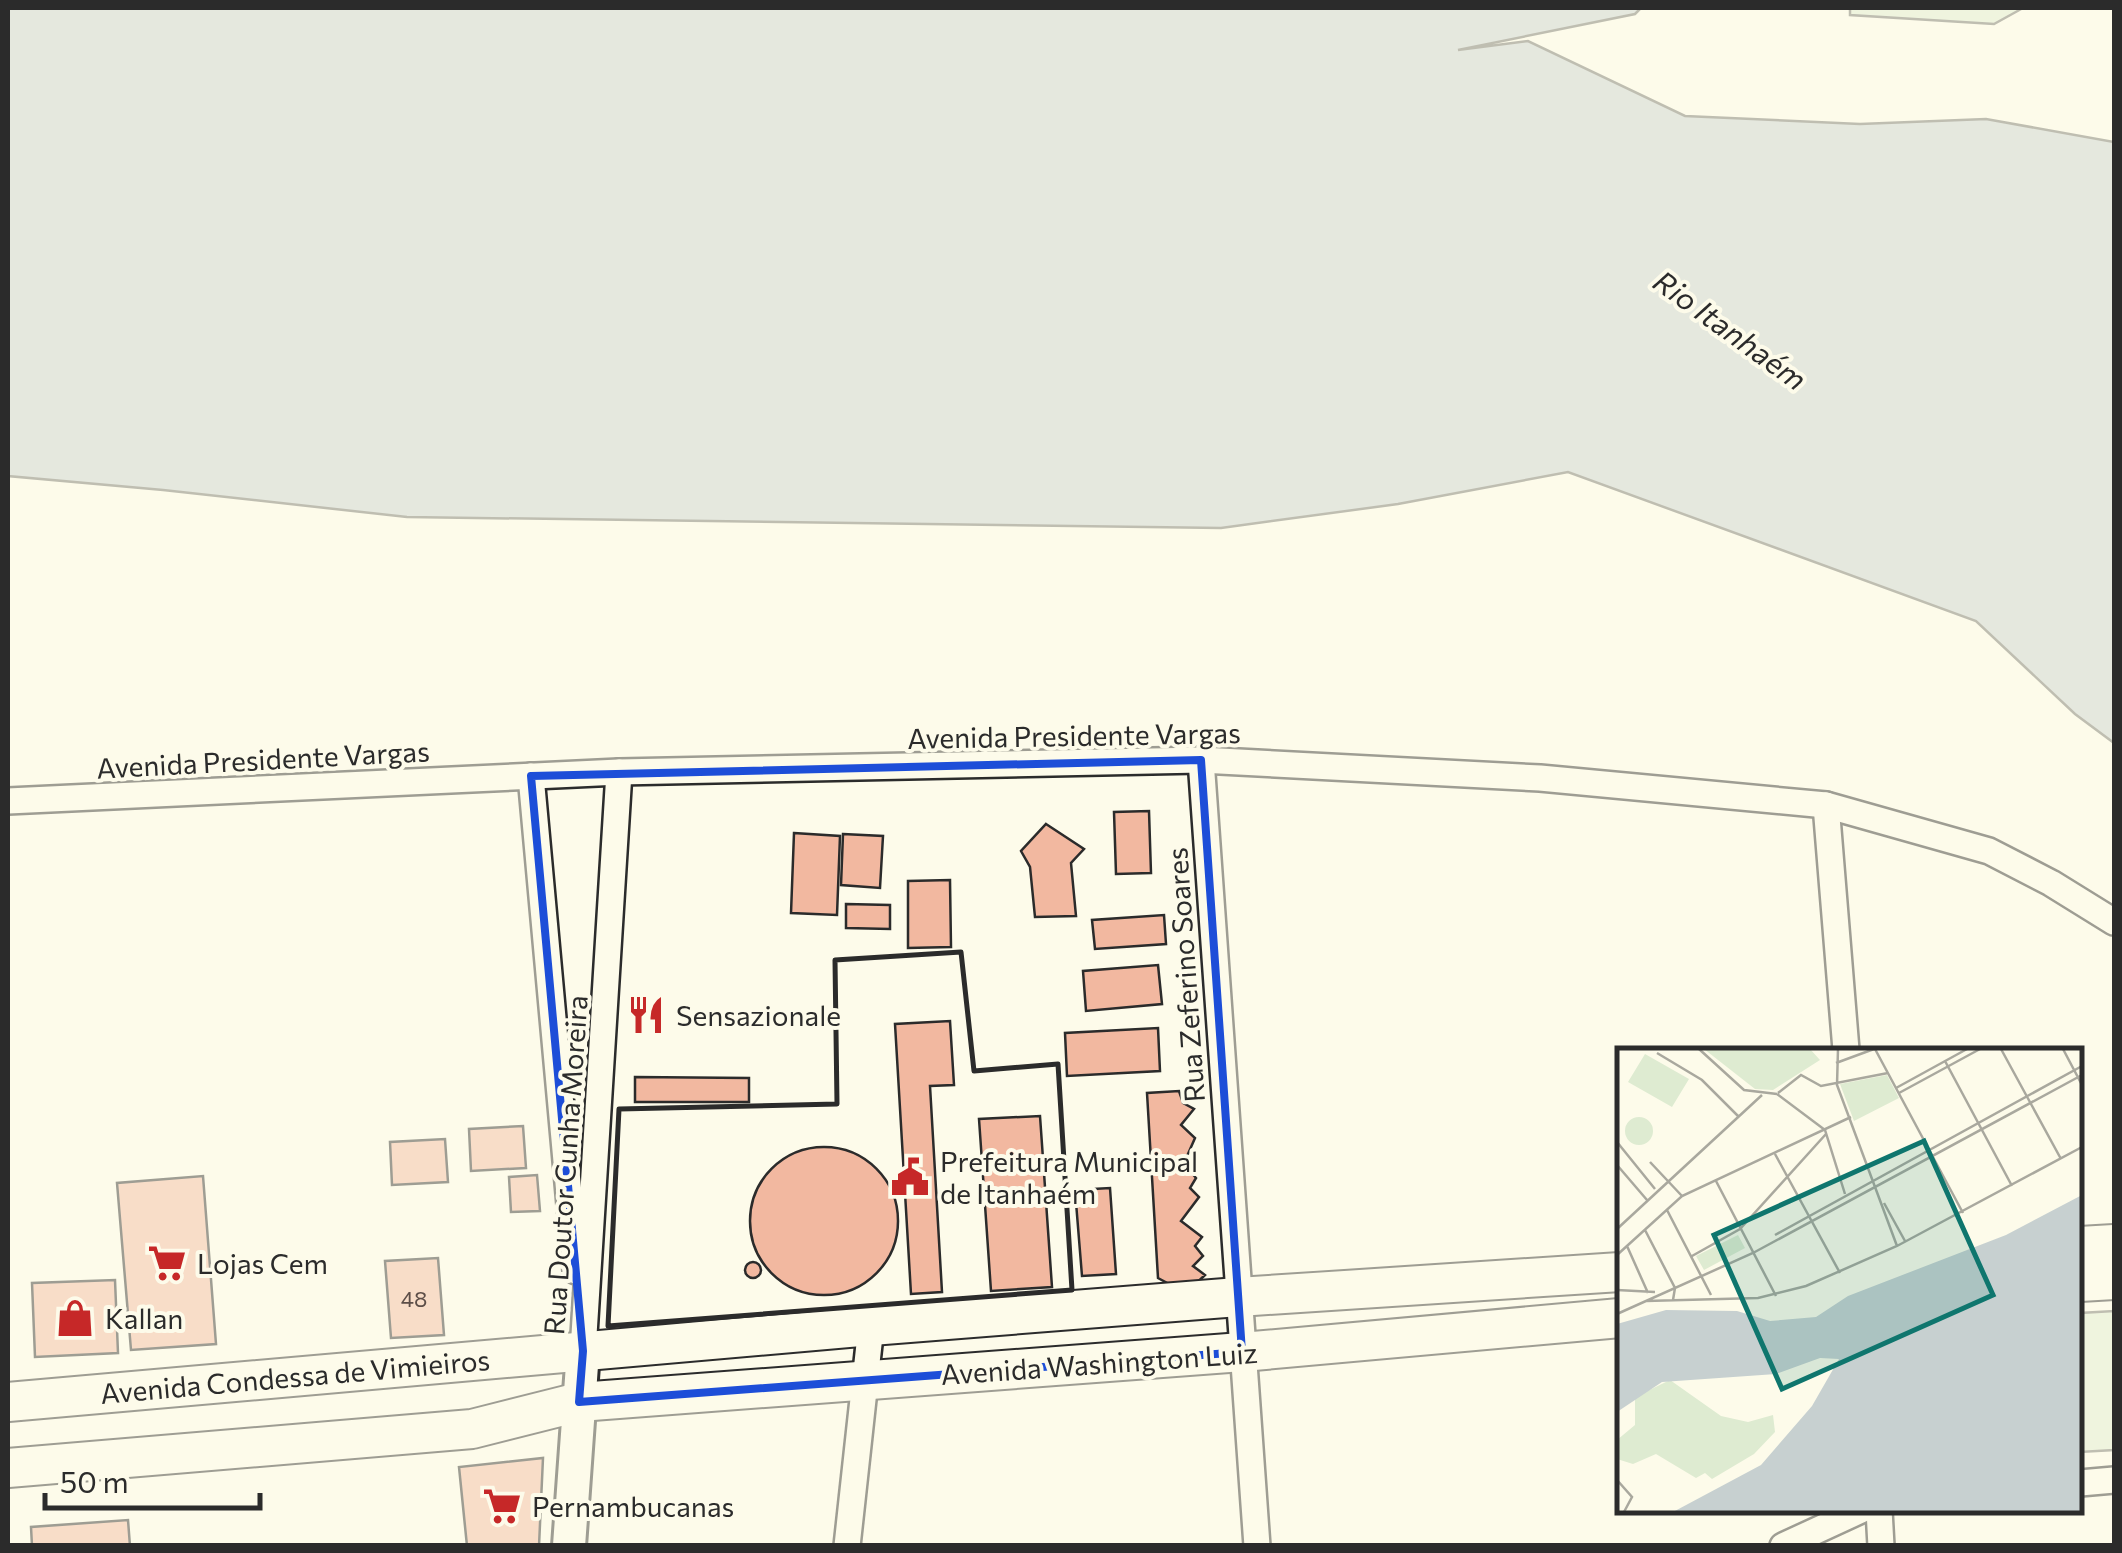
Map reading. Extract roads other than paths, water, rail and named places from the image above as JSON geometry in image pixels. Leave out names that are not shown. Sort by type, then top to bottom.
[{"type":"main road","points":[[2082,1246],[2114,1244]]},
{"type":"main road","name":"Avenida Washington Luiz","points":[[584,1351],[1238,1298],[1617,1272]]},
{"type":"main road","points":[[2082,1282],[2114,1280]]},
{"type":"main road","name":"Avenida Washington Luiz","points":[[579,1402],[1242,1352],[1617,1318]]},
{"type":"main road","name":"Avenida Condessa de Vimieiros","points":[[8,1402],[584,1351]]},
{"type":"main road","points":[[8,1468],[472,1430],[579,1402]]},
{"type":"street","name":"Avenida Presidente Vargas","points":[[8,801],[619,772],[1201,760],[1540,778],[1826,805],[1989,851],[2051,882],[2114,922]]},
{"type":"street","name":"Rua Zeferino Soares","points":[[1201,760],[1257,1546]]},
{"type":"street","name":"Rua Doutor Cunha Moreira","points":[[584,1351],[619,772]]},
{"type":"street","name":"Rua Doutor Cunha Moreira","points":[[531,776],[584,1351]]},
{"type":"street","points":[[1826,805],[1846,1048]]},
{"type":"street","points":[[847,1546],[871,1326]]},
{"type":"street","points":[[569,1546],[584,1351]]},
{"type":"street","points":[[2082,1483],[2114,1480]]},
{"type":"street","points":[[1783,1546],[1854,1513]]},
{"type":"street","points":[[1879,1513],[1881,1546]]},
{"type":"water","name":"Rio Itanhaém","points":[[8,8],[1641,8],[1635,14],[1458,50],[1528,41],[1685,116],[1860,124],[1986,119],[2114,142],[2114,743],[2075,714],[1976,621],[1568,472],[1398,504],[1221,528],[407,517],[8,476]]},
{"type":"place","name":"Sensazionale","points":[[646,1015]]},
{"type":"place","name":"Prefeitura Municipal de Itanhaém","points":[[910,1177]]},
{"type":"place","name":"Lojas Cem","points":[[167,1263]]},
{"type":"place","name":"Kallan","points":[[75,1318]]},
{"type":"place","name":"Pernambucanas","points":[[502,1506]]}]
